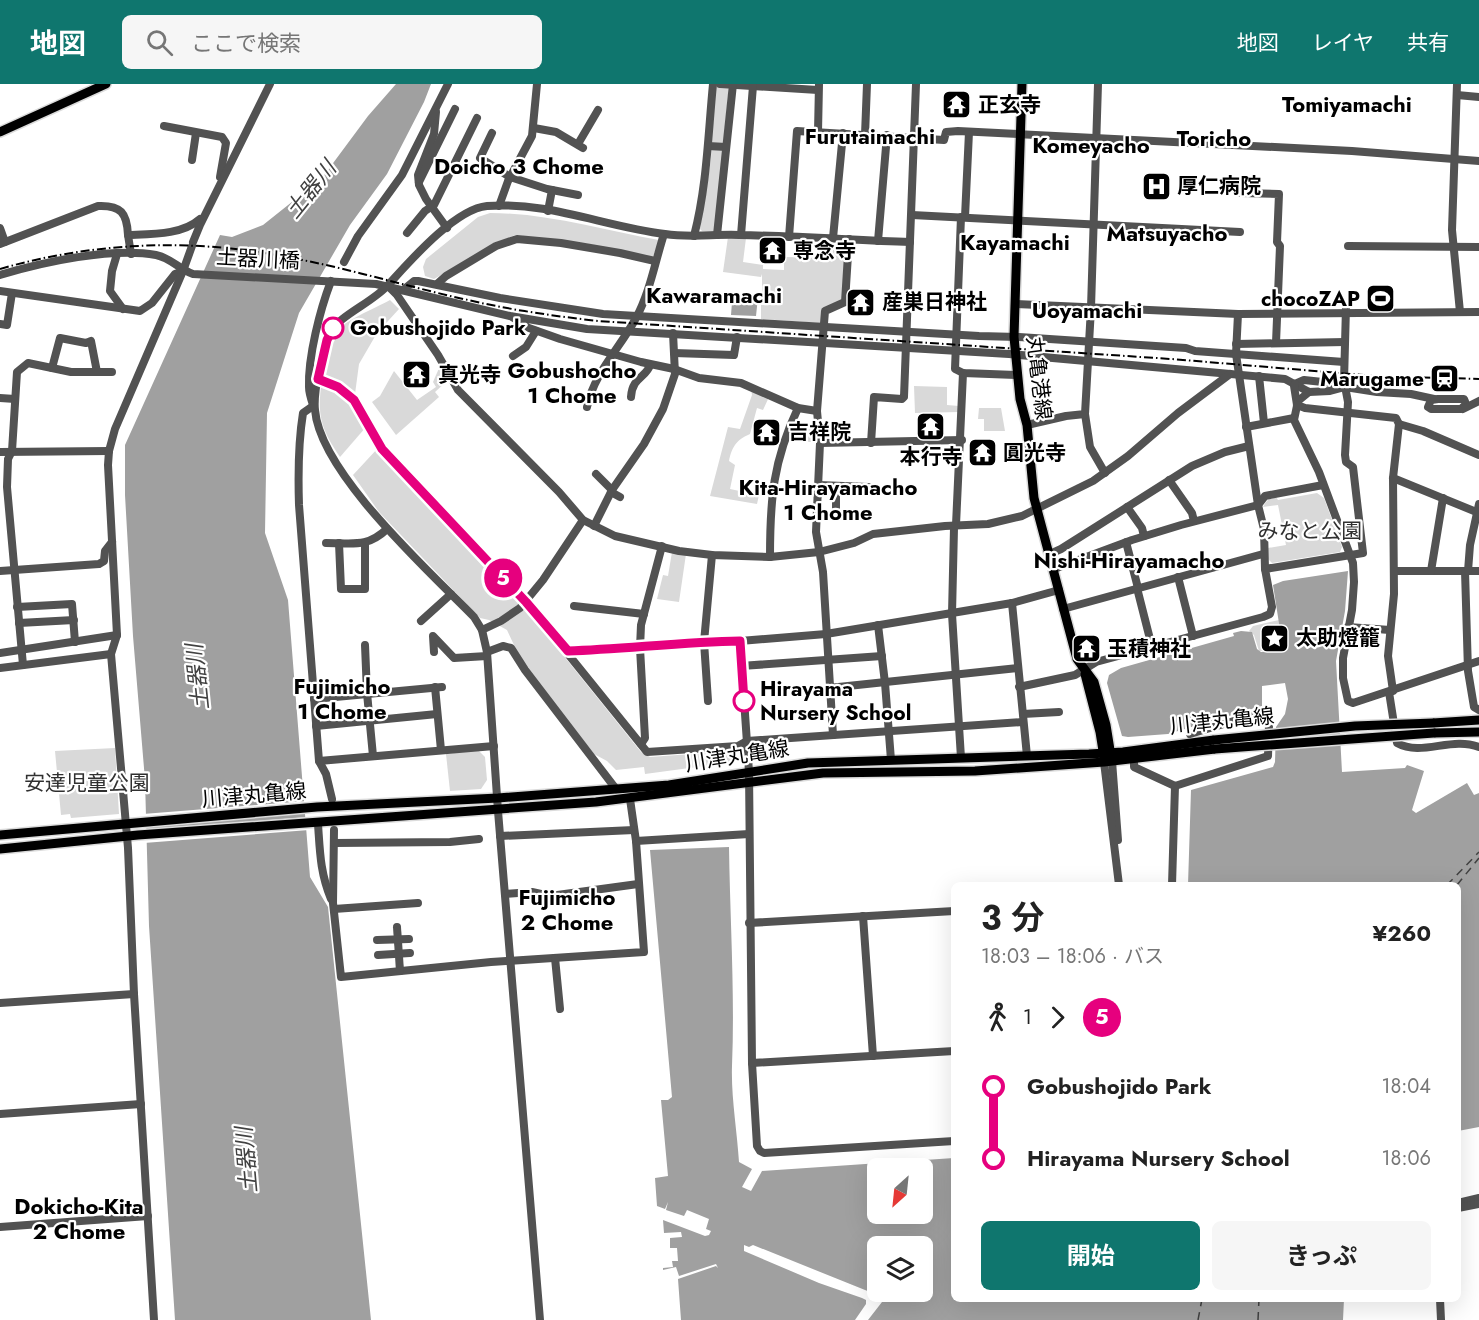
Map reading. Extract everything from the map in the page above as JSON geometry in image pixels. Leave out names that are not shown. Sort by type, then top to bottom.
[{"type":"main road","points":[[0,132],[106,84]]},
{"type":"main road","name":"丸亀港線","points":[[1023,84],[1014,337],[1016,375],[1027,424],[1036,509],[1077,659],[1094,682],[1106,725],[1107,757]]},
{"type":"main road","name":"川津丸亀線","points":[[1433,728],[1479,720]]},
{"type":"main road","name":"川津丸亀線","points":[[0,835],[317,807],[498,798],[669,785],[748,776],[975,771],[1215,745],[1355,726],[1479,732]]},
{"type":"main road","name":"川津丸亀線","points":[[0,849],[138,836],[498,811],[630,799],[808,763],[1028,756],[1134,759],[1215,745]]},
{"type":"street","points":[[154,1320],[127,837],[111,654],[117,635],[109,451],[131,388],[183,271],[204,216],[270,84]]},
{"type":"street","points":[[344,262],[358,236],[402,175],[448,84]]},
{"type":"street","points":[[499,207],[502,194],[526,149],[534,128],[537,84]]},
{"type":"street","points":[[694,236],[702,200],[714,84]]},
{"type":"street","points":[[720,84],[819,87],[818,132]]},
{"type":"street","points":[[865,135],[867,84]]},
{"type":"street","points":[[871,442],[874,397],[902,399],[904,397],[916,84]]},
{"type":"street","points":[[1098,84],[1091,309],[1085,414],[1090,447],[1105,472]]},
{"type":"street","points":[[1457,84],[1452,247],[1460,312]]},
{"type":"street","points":[[717,235],[733,85]]},
{"type":"street","points":[[741,235],[753,86]]},
{"type":"street","points":[[1457,95],[1479,97]]},
{"type":"street","points":[[438,105],[434,134],[420,164],[418,175],[419,183],[432,207],[447,228]]},
{"type":"street","points":[[419,183],[455,109]]},
{"type":"street","points":[[534,128],[552,127],[581,146],[598,115]]},
{"type":"street","points":[[407,233],[425,211],[434,205],[477,118]]},
{"type":"street","points":[[164,126],[222,136],[225,139],[225,152],[218,187]]},
{"type":"street","points":[[789,237],[797,131],[944,140],[946,132],[969,132],[1352,151],[1479,161]]},
{"type":"street","points":[[969,132],[955,369],[963,373],[1016,375]]},
{"type":"street","points":[[192,160],[196,133]]},
{"type":"street","points":[[492,133],[480,158],[510,177],[552,190],[578,195]]},
{"type":"street","points":[[833,238],[843,133]]},
{"type":"street","points":[[878,241],[887,135]]},
{"type":"street","points":[[708,146],[726,147]]},
{"type":"street","points":[[548,211],[552,190]]},
{"type":"street","points":[[1241,193],[1279,194],[1277,242],[1280,246],[1276,343]]},
{"type":"street","points":[[0,228],[3,243],[98,206],[110,205],[122,212],[125,217],[130,254]]},
{"type":"street","points":[[314,408],[327,340],[334,327],[388,286],[410,260],[473,209],[530,208],[664,234],[910,242]]},
{"type":"street","points":[[912,215],[1240,232]]},
{"type":"street","points":[[128,235],[180,230],[196,223],[204,216]]},
{"type":"street","points":[[587,407],[589,395],[637,316],[664,234]]},
{"type":"street","points":[[437,284],[446,276],[496,246],[518,239],[591,248],[655,261]]},
{"type":"street","points":[[833,735],[823,573],[816,532],[820,443],[817,411],[825,311],[845,302],[849,239]]},
{"type":"street","points":[[1348,246],[1479,247]]},
{"type":"street","points":[[117,254],[110,291],[123,309]]},
{"type":"street","name":"土器川橋","points":[[0,275],[84,257],[117,254],[155,255],[176,263],[183,271],[193,274],[388,286],[510,316]]},
{"type":"street","points":[[0,291],[140,311],[152,303],[175,274],[183,271]]},
{"type":"street","points":[[331,281],[322,305],[313,347],[308,388],[326,447],[387,529],[474,617],[482,630],[487,654],[540,1320]]},
{"type":"street","points":[[407,290],[416,281],[551,307],[637,316],[1089,341],[1344,362]]},
{"type":"street","points":[[388,286],[438,354],[458,390],[559,492],[583,520],[615,537],[712,555],[770,557],[819,552],[854,543],[873,534],[956,525],[978,525],[1022,516],[1093,481],[1128,456],[1178,413],[1234,374]]},
{"type":"street","points":[[0,324],[7,325],[12,293]]},
{"type":"street","points":[[1016,304],[1091,309],[1277,315],[1346,311],[1479,312]]},
{"type":"street","points":[[1265,569],[1363,553],[1353,467],[1346,462],[1348,402],[1344,362],[1346,311]]},
{"type":"street","points":[[1019,687],[1075,675],[1096,662],[1269,614],[1272,607],[1263,554],[1264,529],[1234,374],[1238,314]]},
{"type":"street","points":[[510,316],[587,329],[1014,354],[1259,376],[1289,380],[1309,392],[1330,391],[1345,387]]},
{"type":"street","points":[[510,316],[545,334],[699,378],[741,383],[798,408],[817,411]]},
{"type":"street","points":[[545,334],[548,324]]},
{"type":"street","points":[[513,356],[526,347],[536,331]]},
{"type":"street","points":[[594,526],[612,491],[644,444],[663,409],[675,374],[673,333]]},
{"type":"street","points":[[674,353],[734,355],[737,337]]},
{"type":"street","points":[[52,368],[60,338],[86,343],[91,341],[97,372]]},
{"type":"street","points":[[1236,344],[1345,342]]},
{"type":"street","points":[[23,665],[7,487],[8,459],[12,451],[17,372],[28,363],[71,372],[112,372]]},
{"type":"street","points":[[631,397],[637,380],[649,370],[650,365]]},
{"type":"street","points":[[961,758],[952,614],[954,528],[962,440],[963,373]]},
{"type":"street","points":[[1259,376],[1264,423]]},
{"type":"street","points":[[318,379],[338,387],[354,400],[382,449],[526,602],[568,651],[647,752],[738,746],[747,741],[959,726],[1059,712]]},
{"type":"street","points":[[1479,400],[1434,399],[1416,394],[1345,387],[1332,382],[1304,380],[1294,386],[1296,405],[1294,418],[1353,563],[1354,582],[1343,658],[1343,678],[1348,701],[1353,703],[1391,692],[1479,662]]},
{"type":"street","points":[[1296,405],[1309,392]]},
{"type":"street","points":[[1404,394],[1412,396],[1429,409],[1463,409],[1479,400]]},
{"type":"street","points":[[0,398],[15,399]]},
{"type":"street","points":[[1429,409],[1428,403],[1434,399]]},
{"type":"street","points":[[1463,409],[1466,404],[1464,399]]},
{"type":"street","points":[[1296,405],[1305,408],[1396,418],[1399,424],[1393,478],[1395,571],[1388,656],[1397,743],[1407,748],[1456,743],[1479,747]]},
{"type":"street","points":[[314,408],[303,414],[297,471],[319,761],[326,774],[332,799]]},
{"type":"street","points":[[770,557],[773,482],[786,434],[798,408]]},
{"type":"street","points":[[1027,424],[1085,414]]},
{"type":"street","points":[[1246,427],[1294,418]]},
{"type":"street","points":[[1399,424],[1423,431],[1479,455]]},
{"type":"street","points":[[820,443],[962,440]]},
{"type":"street","points":[[1050,554],[1192,466],[1225,452],[1249,446]]},
{"type":"street","points":[[0,452],[109,451]]},
{"type":"street","points":[[596,474],[620,497]]},
{"type":"street","points":[[1393,478],[1479,513]]},
{"type":"street","points":[[1169,480],[1192,513],[1194,521]]},
{"type":"street","points":[[819,485],[868,487]]},
{"type":"street","points":[[1054,569],[1144,536],[1258,505],[1265,496],[1323,485]]},
{"type":"street","points":[[836,486],[836,511]]},
{"type":"street","points":[[1431,571],[1443,498]]},
{"type":"street","points":[[1479,504],[1466,571],[1468,664],[1474,708],[1479,710]]},
{"type":"street","points":[[1127,507],[1142,528],[1144,536]]},
{"type":"street","points":[[482,630],[501,621],[526,602],[583,520]]},
{"type":"street","points":[[326,543],[365,543],[387,529]]},
{"type":"street","points":[[0,571],[99,564],[104,561],[105,551],[112,542]]},
{"type":"street","points":[[1126,542],[1152,647]]},
{"type":"street","points":[[339,543],[340,590],[365,589],[365,543]]},
{"type":"street","points":[[640,744],[645,738],[640,648],[644,614],[662,546]]},
{"type":"street","points":[[1063,609],[1263,554]]},
{"type":"street","points":[[708,701],[704,642],[712,555]]},
{"type":"street","points":[[1395,571],[1479,571]]},
{"type":"street","points":[[1178,577],[1193,636]]},
{"type":"street","points":[[568,651],[826,634],[1012,603],[1059,590]]},
{"type":"street","points":[[421,621],[452,594]]},
{"type":"street","points":[[1012,603],[1028,756]]},
{"type":"street","points":[[17,607],[72,604],[75,642]]},
{"type":"street","points":[[574,606],[644,614]]},
{"type":"street","points":[[19,623],[74,620]]},
{"type":"street","points":[[878,625],[891,760]]},
{"type":"street","points":[[1348,627],[1390,630]]},
{"type":"street","points":[[0,653],[117,635]]},
{"type":"street","points":[[434,652],[433,636],[454,658],[487,654],[503,646],[511,648],[525,670],[616,789]]},
{"type":"street","points":[[740,641],[748,776],[752,1063],[759,1151],[764,1153],[951,1141]]},
{"type":"street","points":[[365,645],[373,756]]},
{"type":"street","points":[[0,668],[111,654]]},
{"type":"street","points":[[741,666],[882,656]]},
{"type":"street","points":[[829,688],[1018,668]]},
{"type":"street","points":[[314,699],[438,687],[437,714],[441,750]]},
{"type":"street","points":[[316,726],[437,714]]},
{"type":"street","points":[[1134,759],[1134,767],[1175,786],[1268,756],[1269,725],[1254,715],[1190,734]]},
{"type":"street","points":[[319,761],[494,746]]},
{"type":"street","points":[[1107,757],[1118,847],[1119,882]]},
{"type":"street","points":[[1172,882],[1175,786]]},
{"type":"street","points":[[334,830],[333,906],[341,977],[644,952],[636,841],[630,799]]},
{"type":"street","points":[[318,824],[320,865],[333,906]]},
{"type":"street","points":[[500,836],[633,830]]},
{"type":"street","points":[[636,841],[749,834]]},
{"type":"street","points":[[335,843],[450,842],[479,839]]},
{"type":"street","points":[[506,894],[532,892],[550,896],[638,884]]},
{"type":"street","points":[[333,906],[418,903]]},
{"type":"street","points":[[750,922],[951,911]]},
{"type":"street","points":[[863,916],[873,1056]]},
{"type":"street","points":[[397,927],[400,971]]},
{"type":"street","points":[[377,940],[409,939]]},
{"type":"street","points":[[378,955],[410,953]]},
{"type":"street","points":[[555,958],[560,1009]]},
{"type":"street","points":[[0,1003],[134,994]]},
{"type":"street","points":[[752,1063],[951,1051]]},
{"type":"street","points":[[0,1114],[141,1104]]},
{"type":"street","points":[[1461,1202],[1479,1198]]},
{"type":"street","points":[[1461,1207],[1479,1204]]},
{"type":"street","points":[[0,1227],[148,1216]]},
{"type":"street","points":[[1440,1302],[1441,1320]]},
{"type":"green space","points":[[716,84],[729,84],[715,232],[700,229],[711,159]]},
{"type":"green space","points":[[490,213],[554,219],[659,240],[653,257],[589,244],[515,235],[434,279],[425,276],[423,267],[426,259],[478,217]]},
{"type":"green space","points":[[728,237],[746,238],[743,262],[763,265],[763,269],[784,270],[784,257],[832,258],[833,250],[846,250],[844,297],[839,303],[825,307],[821,323],[761,319],[761,305],[768,305],[768,295],[762,294],[762,274],[761,277],[723,272]]},
{"type":"green space","points":[[390,300],[399,309],[377,333],[359,364],[355,394],[323,376],[324,360],[333,334],[351,320]]},
{"type":"green space","points":[[440,366],[448,380],[435,392],[439,397],[396,435],[372,402],[380,396],[394,371],[417,400],[436,387],[433,382]]},
{"type":"green space","name":"Gobushojido Park","points":[[325,385],[350,400],[366,427],[340,457],[325,432],[321,416],[321,387]]},
{"type":"green space","points":[[914,386],[947,387],[947,405],[959,406],[959,412],[915,413]]},
{"type":"green space","points":[[751,390],[769,397],[763,410],[757,408],[750,434],[735,444],[729,461],[735,465],[730,489],[759,495],[757,504],[710,496],[728,427],[740,429],[752,395]]},
{"type":"green space","points":[[979,408],[1001,408],[1005,431],[984,431],[984,419],[978,419]]},
{"type":"green space","points":[[792,423],[817,426],[818,443],[788,439]]},
{"type":"green space","points":[[378,448],[514,594],[641,752],[650,757],[733,751],[734,762],[645,774],[644,767],[616,770],[607,761],[594,754],[522,662],[507,630],[489,620],[480,618],[379,512],[353,475]]},
{"type":"green space","name":"みなと公園","points":[[1317,493],[1324,498],[1342,547],[1340,552],[1272,563],[1268,559],[1268,548],[1286,545],[1278,505],[1263,507],[1264,505],[1274,497],[1278,500]]},
{"type":"green space","points":[[672,552],[686,554],[679,602],[657,599],[663,575],[668,576]]},
{"type":"green space","points":[[1279,620],[1284,649],[1259,651],[1254,635],[1249,631],[1253,626]]},
{"type":"green space","name":"安達児童公園","points":[[115,748],[119,814],[71,818],[70,814],[61,815],[55,751]]},
{"type":"green space","points":[[478,750],[485,757],[487,780],[481,789],[450,791],[446,754]]},
{"type":"water","name":"土器川","points":[[396,84],[431,84],[387,174],[350,225],[299,313],[267,413],[265,533],[288,600],[310,877],[328,907],[371,1320],[175,1320],[149,926],[145,780],[133,636],[125,495],[125,445],[220,235],[232,237],[263,225],[322,178],[368,116]]},
{"type":"water","points":[[747,297],[758,297],[756,316],[731,315],[732,302],[746,301]]},
{"type":"water","points":[[1348,571],[1345,611],[1336,661],[1342,772],[1405,768],[1407,765],[1424,771],[1412,810],[1416,813],[1467,783],[1474,795],[1479,793],[1479,1127],[1461,1130],[1461,882],[1188,882],[1191,790],[1273,767],[1276,727],[1285,714],[1288,699],[1285,683],[1262,686],[1262,706],[1168,734],[1122,736],[1107,683],[1109,675],[1121,668],[1234,636],[1233,633],[1241,631],[1252,632],[1257,649],[1261,652],[1283,649],[1273,585],[1283,581]]},
{"type":"water","points":[[729,847],[733,984],[732,1090],[739,1162],[752,1169],[742,1187],[751,1191],[762,1171],[867,1164],[867,1224],[933,1224],[933,1159],[951,1158],[951,1302],[1344,1302],[1343,1320],[868,1320],[882,1302],[933,1302],[933,1236],[867,1236],[867,1291],[753,1245],[749,1247],[744,1245],[744,1251],[866,1300],[866,1304],[855,1320],[681,1320],[678,1279],[716,1266],[718,1268],[716,1264],[679,1276],[676,1267],[663,1270],[663,1268],[673,1267],[672,1261],[678,1261],[677,1248],[670,1248],[670,1238],[682,1237],[681,1232],[664,1233],[663,1220],[705,1236],[711,1231],[706,1229],[709,1219],[687,1210],[684,1216],[666,1210],[668,1202],[665,1209],[657,1206],[655,1178],[668,1176],[661,1100],[668,1100],[672,1097],[650,850]]},
{"type":"pier","points":[[307,801],[308,812],[143,826],[143,814]]},
{"type":"pier","points":[[308,817],[309,830],[144,843],[143,830]]},
{"type":"ferry route","points":[[1450,882],[1479,852]]},
{"type":"ferry route","points":[[1459,882],[1479,858]]},
{"type":"ferry route","points":[[1198,1320],[1201,1302]]},
{"type":"ferry route","points":[[1258,1320],[1259,1302]]},
{"type":"railway","points":[[0,269],[35,260],[107,248],[179,245],[215,247],[310,261],[500,307],[598,321],[1171,359],[1375,376],[1479,379]]},
{"type":"bus line","name":"5","points":[[333,328],[323,351],[318,379],[338,387],[354,400],[382,449],[526,602],[568,651],[619,649],[687,642],[740,641],[744,701]]},
{"type":"place","name":"正玄寺","points":[[957,105]]},
{"type":"place","name":"厚仁病院","points":[[1156,186]]},
{"type":"place","name":"専念寺","points":[[772,251]]},
{"type":"place","name":"chocoZAP","points":[[1381,299]]},
{"type":"place","name":"産巣日神社","points":[[861,302]]},
{"type":"place","name":"Gobushojido Park","points":[[333,328]]},
{"type":"place","name":"真光寺","points":[[417,375]]},
{"type":"place","name":"Marugame","points":[[1445,379]]},
{"type":"place","name":"本行寺","points":[[931,426]]},
{"type":"place","name":"吉祥院","points":[[767,432]]},
{"type":"place","name":"圓光寺","points":[[982,453]]},
{"type":"place","name":"太助燈籠","points":[[1275,638]]},
{"type":"place","name":"玉積神社","points":[[1086,649]]},
{"type":"place","name":"Hirayama Nursery School","points":[[744,701]]},
{"type":"district","name":"Tomiyamachi","points":[[1347,104]]},
{"type":"district","name":"Furutaimachi","points":[[870,136]]},
{"type":"district","name":"Toricho","points":[[1214,138]]},
{"type":"district","name":"Komeyacho","points":[[1091,145]]},
{"type":"district","name":"Doicho 3 Chome","points":[[519,166]]},
{"type":"district","name":"Matsuyacho","points":[[1167,233]]},
{"type":"district","name":"Kayamachi","points":[[1015,242]]},
{"type":"district","name":"Kawaramachi","points":[[714,295]]},
{"type":"district","name":"Uoyamachi","points":[[1087,310]]},
{"type":"district","name":"Gobushocho 1 Chome","points":[[572,382]]},
{"type":"district","name":"Kita-Hirayamacho 1 Chome","points":[[828,500]]},
{"type":"district","name":"Nishi-Hirayamacho","points":[[1129,560]]},
{"type":"district","name":"Fujimicho 1 Chome","points":[[342,698]]},
{"type":"district","name":"Fujimicho 2 Chome","points":[[567,910]]},
{"type":"district","name":"Dokicho-Kita 2 Chome","points":[[79,1218]]}]
